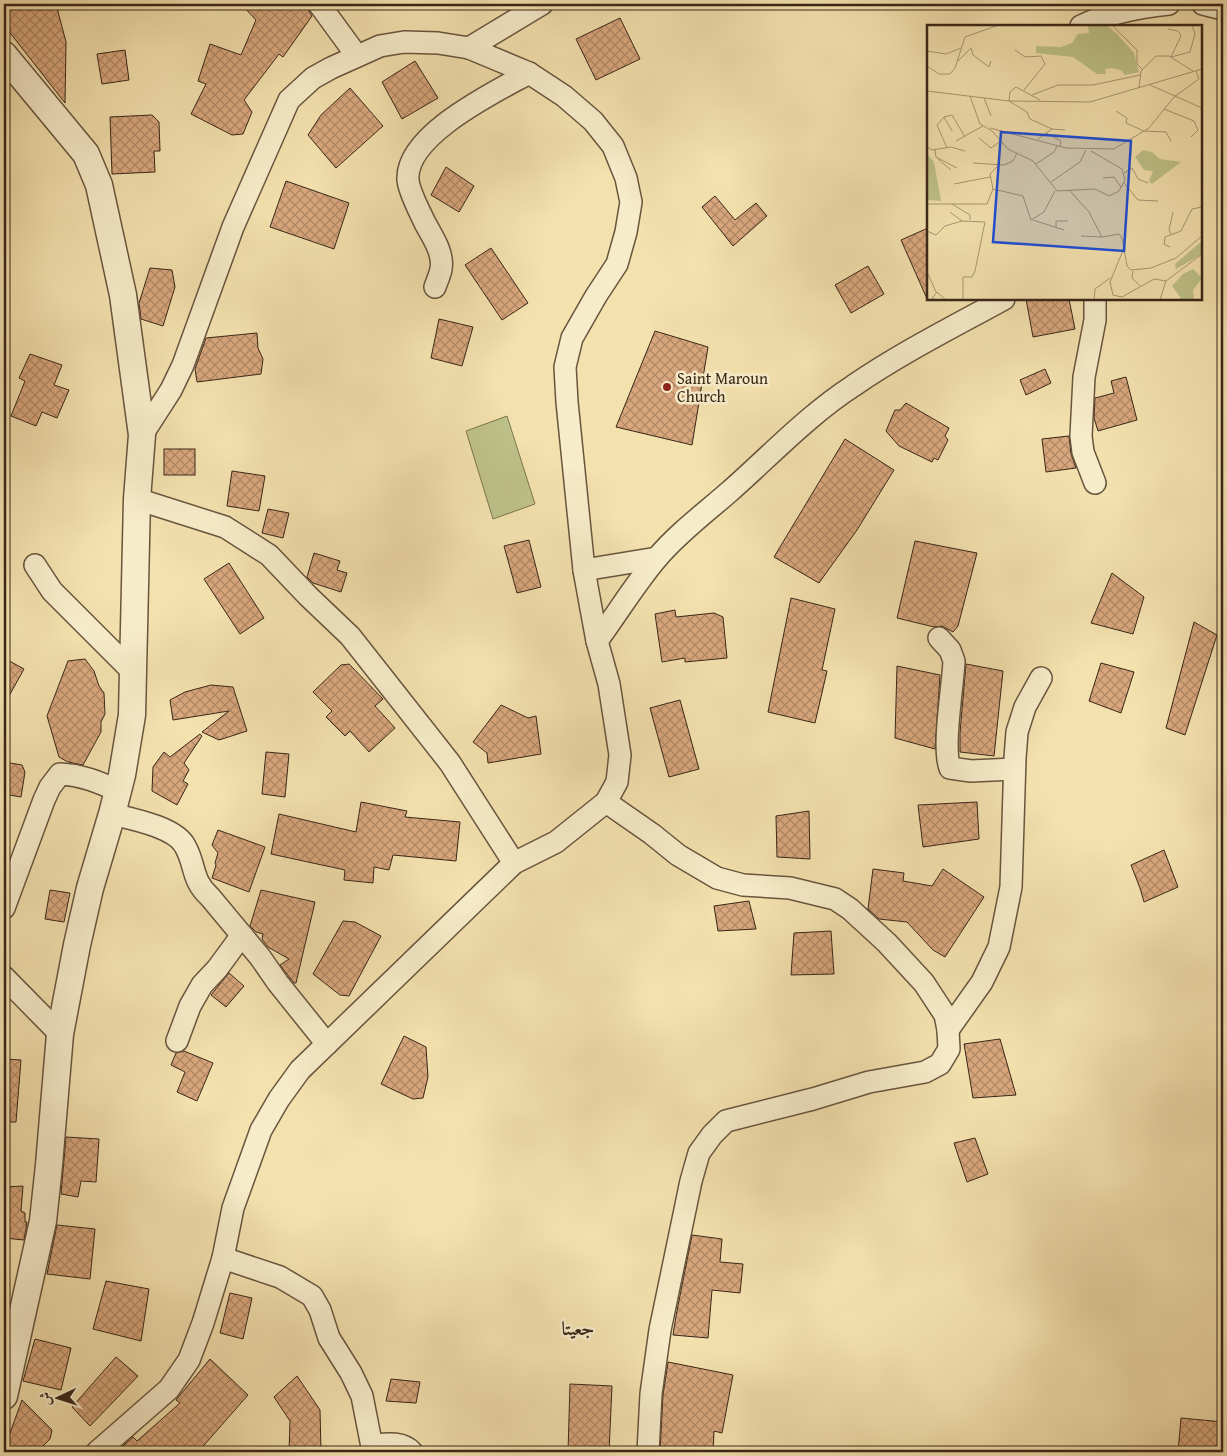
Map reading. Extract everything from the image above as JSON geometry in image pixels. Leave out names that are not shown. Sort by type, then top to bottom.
[{"type":"street","points":[[319,4],[357,56]]},
{"type":"street","points":[[469,48],[542,4]]},
{"type":"street","points":[[1084,25],[1142,7],[1169,4]]},
{"type":"street","points":[[1203,4],[1223,9]]},
{"type":"street","points":[[104,1450],[169,1389],[189,1360],[203,1323],[223,1258],[233,1208],[261,1130],[279,1099],[300,1070],[514,863],[556,842],[606,802],[617,782],[620,756],[609,684],[597,641],[584,570],[565,367],[572,338],[617,264],[626,232],[631,202],[626,178],[613,146],[593,121],[564,96],[529,73],[469,48],[438,43],[404,42],[380,46],[313,78],[289,100],[233,227],[171,390],[142,434]]},
{"type":"street","points":[[4,55],[86,154],[99,185],[123,295],[142,434],[137,499],[132,715],[115,802],[90,888],[77,945],[60,1034],[50,1165],[43,1221],[4,1396]]},
{"type":"street","points":[[435,287],[442,267],[440,257],[436,242],[423,219],[408,181],[410,162],[426,141],[460,113],[529,73]]},
{"type":"street","points":[[597,641],[657,558],[694,520],[730,491],[820,410],[852,386],[915,348],[1002,300]]},
{"type":"street","points":[[1095,300],[1095,320],[1084,378],[1081,436],[1083,452],[1095,483]]},
{"type":"street","points":[[137,499],[225,527],[269,555],[350,636],[450,763],[514,863]]},
{"type":"street","points":[[584,570],[657,558]]},
{"type":"street","points":[[35,564],[52,591],[133,672]]},
{"type":"street","points":[[939,638],[950,650],[954,661],[948,734],[950,768],[971,771],[1014,770]]},
{"type":"street","points":[[948,1030],[982,982],[999,947],[1011,887],[1014,770],[1018,732],[1024,707],[1041,678]]},
{"type":"street","points":[[4,908],[50,787],[60,774],[73,774],[94,780],[115,802],[168,830],[185,844],[200,888],[242,935],[327,1044]]},
{"type":"street","points":[[606,802],[678,855],[717,878],[743,885],[790,888],[835,899],[850,909],[887,943],[924,983],[945,1016],[948,1030],[949,1049],[940,1064],[925,1072],[869,1082],[813,1099],[726,1121],[712,1135],[699,1153],[691,1181],[660,1330],[651,1394],[648,1452]]},
{"type":"street","points":[[177,1041],[190,1006],[202,985],[217,970],[242,935]]},
{"type":"street","points":[[4,977],[60,1034]]},
{"type":"street","points":[[223,1258],[280,1277],[312,1296],[320,1310],[329,1338],[352,1374],[362,1396],[372,1449],[396,1444],[409,1448],[412,1452]]},
{"type":"green space","points":[[507,416],[535,504],[493,519],[466,431]]},
{"type":"building","points":[[10,4],[56,4],[66,42],[65,103],[7,29]]},
{"type":"building","points":[[241,4],[303,4],[312,16],[283,57],[279,54],[244,100],[252,112],[243,134],[232,135],[191,114],[206,84],[198,81],[210,44],[241,55],[256,20]]},
{"type":"building","points":[[620,18],[640,59],[596,80],[576,39]]},
{"type":"building","points":[[125,50],[129,80],[102,84],[97,54]]},
{"type":"building","points":[[415,61],[438,98],[402,119],[382,82]]},
{"type":"building","points":[[350,88],[383,126],[336,168],[308,135],[321,115]]},
{"type":"building","points":[[152,115],[159,122],[160,151],[154,151],[155,172],[112,174],[110,117]]},
{"type":"building","points":[[446,167],[474,186],[459,212],[431,195]]},
{"type":"building","points":[[286,181],[349,203],[334,249],[270,227]]},
{"type":"building","points":[[715,196],[735,220],[756,203],[767,216],[733,246],[702,207]]},
{"type":"building","points":[[927,228],[927,299],[901,240]]},
{"type":"building","points":[[491,248],[528,303],[502,320],[465,265]]},
{"type":"building","points":[[868,266],[884,294],[851,313],[835,285]]},
{"type":"building","points":[[150,268],[172,270],[175,287],[163,326],[141,319],[139,303]]},
{"type":"building","points":[[1026,300],[1069,300],[1075,329],[1033,337]]},
{"type":"building","points":[[439,319],[473,327],[462,366],[431,358]]},
{"type":"building","name":"Saint Maroun Church","points":[[655,331],[708,347],[692,445],[616,427]]},
{"type":"building","points":[[257,333],[258,348],[263,359],[261,374],[197,382],[195,369],[206,338]]},
{"type":"building","points":[[30,354],[62,365],[54,385],[69,390],[57,418],[42,412],[36,426],[11,416],[25,381],[19,378]]},
{"type":"building","points":[[1045,369],[1051,383],[1026,395],[1020,380]]},
{"type":"building","points":[[1126,377],[1137,420],[1098,431],[1094,418],[1095,398],[1114,393],[1111,381]]},
{"type":"building","points":[[906,403],[949,428],[945,436],[948,440],[938,460],[934,458],[932,462],[899,446],[886,431],[895,410],[900,410]]},
{"type":"building","points":[[1069,436],[1071,454],[1076,468],[1046,472],[1042,439]]},
{"type":"building","points":[[845,439],[894,470],[857,530],[819,583],[774,557]]},
{"type":"building","points":[[164,449],[195,449],[195,475],[164,475]]},
{"type":"building","points":[[232,471],[265,476],[259,511],[227,506]]},
{"type":"building","points":[[268,509],[289,513],[283,538],[262,533]]},
{"type":"building","points":[[529,540],[541,587],[517,593],[504,546]]},
{"type":"building","points":[[915,541],[977,553],[958,626],[953,632],[942,626],[934,627],[897,618]]},
{"type":"building","points":[[314,553],[340,561],[337,570],[347,573],[341,592],[313,583],[307,577]]},
{"type":"building","points":[[229,563],[264,618],[240,634],[204,579]]},
{"type":"building","points":[[1112,573],[1144,597],[1133,634],[1091,623]]},
{"type":"building","points":[[791,598],[835,609],[822,670],[827,671],[815,723],[768,712]]},
{"type":"building","points":[[675,610],[676,617],[714,613],[723,617],[727,658],[685,662],[685,658],[662,662],[655,614]]},
{"type":"building","points":[[1194,622],[1217,635],[1185,735],[1166,728]]},
{"type":"building","points":[[4,658],[24,669],[4,705]]},
{"type":"building","points":[[85,659],[94,671],[99,686],[104,693],[105,714],[101,722],[101,732],[83,765],[68,762],[59,757],[47,716],[68,661]]},
{"type":"building","points":[[1101,663],[1134,672],[1121,713],[1089,701]]},
{"type":"building","points":[[349,664],[383,699],[375,706],[395,728],[369,752],[350,731],[345,736],[326,717],[332,711],[313,692],[341,665]]},
{"type":"building","points":[[966,664],[1003,671],[994,756],[960,752]]},
{"type":"building","points":[[897,666],[940,675],[935,749],[895,738]]},
{"type":"building","points":[[211,685],[233,687],[247,731],[219,740],[202,732],[229,711],[173,720],[170,700],[185,692]]},
{"type":"building","points":[[680,700],[699,769],[669,777],[650,708]]},
{"type":"building","points":[[501,705],[528,718],[536,716],[541,754],[488,763],[487,753],[473,742]]},
{"type":"building","points":[[200,734],[202,736],[184,763],[189,770],[183,781],[188,784],[177,805],[152,791],[153,767],[164,752],[170,757]]},
{"type":"building","points":[[266,752],[289,754],[285,797],[262,794]]},
{"type":"building","points":[[4,762],[22,765],[25,772],[21,797],[4,794]]},
{"type":"building","points":[[361,802],[407,811],[405,817],[460,822],[456,861],[393,855],[389,870],[374,867],[373,883],[344,880],[345,870],[271,854],[279,814],[356,832]]},
{"type":"building","points":[[977,802],[979,839],[923,847],[918,805]]},
{"type":"building","points":[[809,811],[810,859],[777,857],[776,816]]},
{"type":"building","points":[[218,830],[265,847],[249,892],[212,878],[218,853],[212,845]]},
{"type":"building","points":[[1164,850],[1178,887],[1144,902],[1131,865]]},
{"type":"building","points":[[873,869],[904,873],[903,881],[932,886],[943,869],[984,897],[945,957],[933,950],[907,922],[879,919],[868,909]]},
{"type":"building","points":[[50,890],[70,893],[64,922],[45,919]]},
{"type":"building","points":[[261,890],[315,902],[296,983],[280,965],[289,959],[268,947],[262,939],[263,934],[256,932],[250,926]]},
{"type":"building","points":[[749,901],[756,929],[718,931],[714,906]]},
{"type":"building","points":[[343,921],[355,922],[381,936],[349,996],[340,995],[313,974]]},
{"type":"building","points":[[831,931],[834,974],[791,975],[794,933]]},
{"type":"building","points":[[229,973],[244,986],[226,1007],[211,995]]},
{"type":"building","points":[[404,1036],[426,1047],[428,1077],[423,1098],[413,1099],[381,1084]]},
{"type":"building","points":[[1000,1039],[1016,1095],[973,1098],[964,1044]]},
{"type":"building","points":[[184,1051],[213,1063],[197,1101],[177,1092],[185,1072],[171,1065],[176,1053]]},
{"type":"building","points":[[4,1059],[21,1060],[16,1122],[4,1122]]},
{"type":"building","points":[[66,1137],[99,1139],[96,1182],[81,1181],[78,1197],[61,1194]]},
{"type":"building","points":[[975,1138],[988,1174],[967,1182],[954,1143]]},
{"type":"building","points":[[23,1186],[21,1211],[25,1213],[25,1222],[27,1222],[24,1240],[4,1238],[4,1187]]},
{"type":"building","points":[[57,1225],[95,1229],[90,1279],[47,1274]]},
{"type":"building","points":[[692,1235],[722,1239],[720,1262],[743,1264],[740,1293],[712,1290],[708,1338],[673,1335]]},
{"type":"building","points":[[106,1281],[149,1289],[141,1341],[93,1329]]},
{"type":"building","points":[[230,1293],[252,1298],[243,1339],[220,1333]]},
{"type":"building","points":[[35,1339],[71,1348],[61,1390],[23,1381]]},
{"type":"building","points":[[116,1357],[138,1376],[90,1426],[72,1407]]},
{"type":"building","points":[[210,1359],[248,1395],[198,1452],[116,1452],[133,1437],[137,1441],[180,1403],[176,1400]]},
{"type":"building","points":[[668,1362],[733,1375],[722,1433],[714,1431],[713,1452],[660,1452],[663,1395]]},
{"type":"building","points":[[297,1376],[320,1410],[321,1452],[289,1452],[290,1421],[274,1397]]},
{"type":"building","points":[[391,1379],[420,1382],[416,1403],[386,1401]]},
{"type":"building","points":[[570,1384],[612,1386],[609,1452],[568,1452]]},
{"type":"building","points":[[22,1400],[52,1430],[50,1439],[37,1452],[13,1452],[6,1444]]},
{"type":"building","points":[[1181,1418],[1223,1422],[1223,1452],[1178,1452]]},
{"type":"place","name":"Saint Maroun Church","points":[[667,387]]},
{"type":"district","name":"جعيتا","points":[[578,1328]]}]
